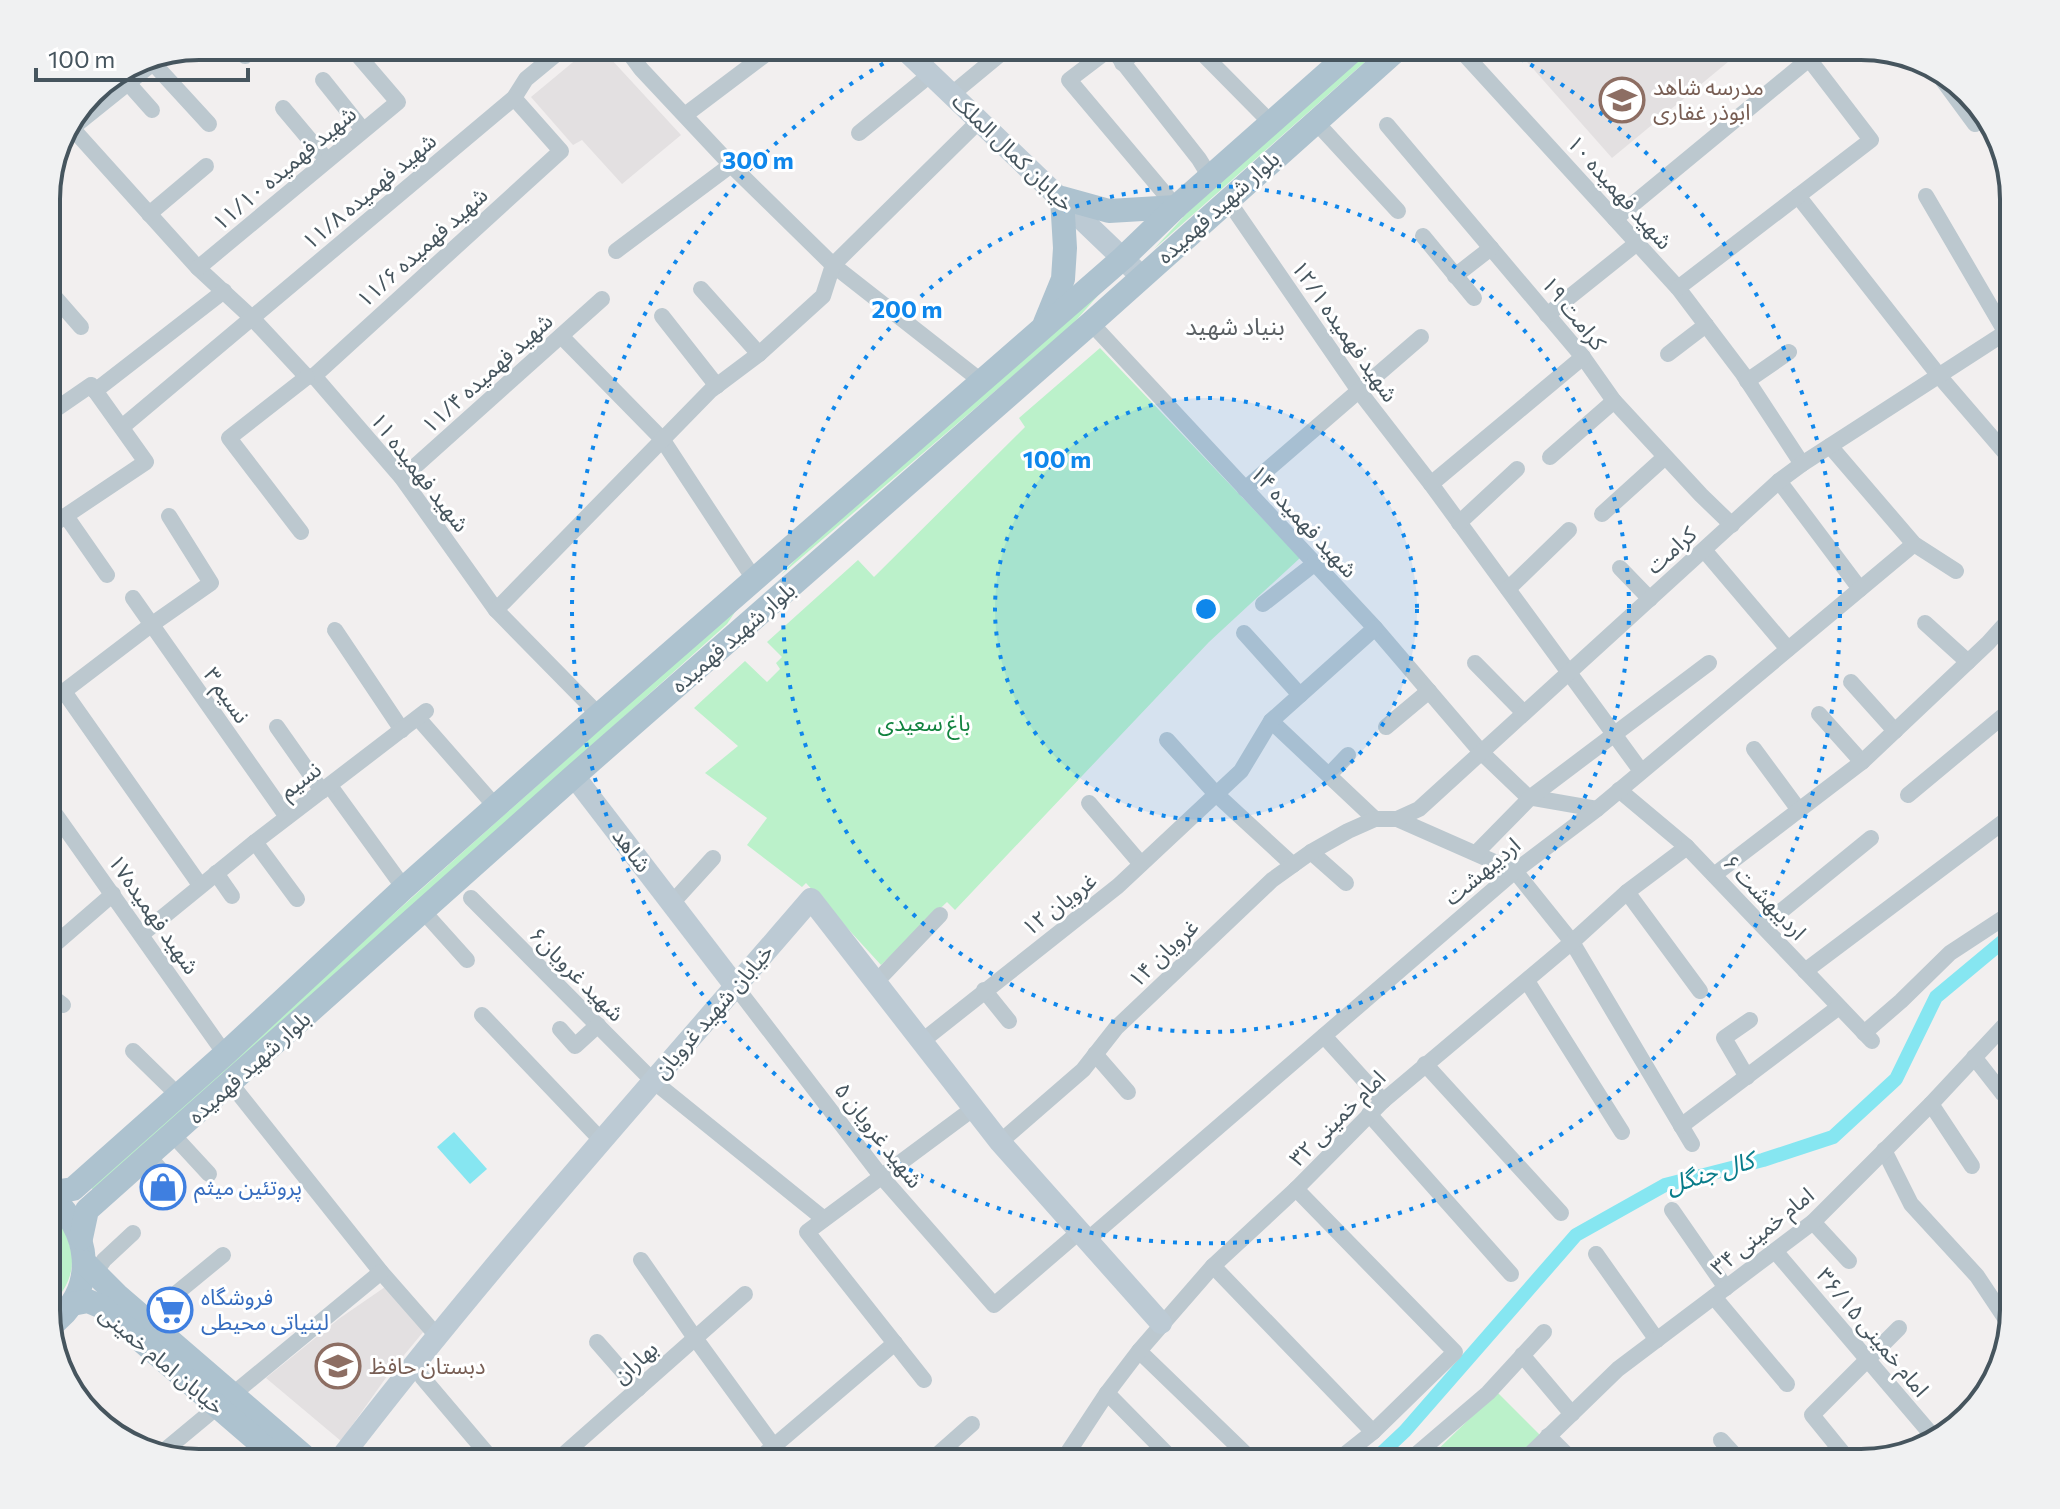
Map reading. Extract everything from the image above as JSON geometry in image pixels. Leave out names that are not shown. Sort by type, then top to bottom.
[{"type":"main road","name":"بلوار شهید فهمیده","points":[[60,1191],[73,1189],[404,888],[1123,258],[1342,60]]},
{"type":"main road","name":"بلوار شهید فهمیده","points":[[81,1238],[87,1210],[1385,60]]},
{"type":"main road","points":[[1043,327],[1063,279],[1062,198],[1109,211],[1176,207]]},
{"type":"main road","points":[[1091,323],[1115,315],[1166,266],[1170,250]]},
{"type":"main road","points":[[754,579],[774,602]]},
{"type":"main road","points":[[60,1205],[68,1213],[81,1238],[90,1267],[72,1304],[60,1316]]},
{"type":"main road","name":"خیابان امام خمینی","points":[[90,1267],[145,1319],[270,1449]]},
{"type":"main road","name":"خیابان امام خمینی","points":[[72,1304],[88,1301],[102,1307],[292,1449]]},
{"type":"street","name":"شهید فهمیده ۱۱/۱۰","points":[[198,268],[398,102],[362,60]]},
{"type":"street","name":"شهید فهمیده ۱۱/۸","points":[[122,427],[514,98],[526,79],[549,60]]},
{"type":"street","points":[[634,60],[731,165],[833,265],[981,381]]},
{"type":"street","points":[[685,115],[758,60]]},
{"type":"street","name":"خیابان کمال الملک","points":[[916,60],[1141,276]]},
{"type":"street","points":[[952,94],[993,60]]},
{"type":"street","points":[[1094,60],[1069,80],[1176,207]]},
{"type":"street","points":[[1120,60],[1210,177]]},
{"type":"street","points":[[1122,63],[1126,60]]},
{"type":"street","points":[[1209,60],[1271,123]]},
{"type":"street","name":"شهید فهمیده ۱۰","points":[[1470,60],[1678,288],[1745,377],[1802,464]]},
{"type":"street","points":[[1615,219],[1712,139],[1797,60]]},
{"type":"street","points":[[1678,288],[1871,140],[1809,60]]},
{"type":"street","points":[[157,68],[209,124]]},
{"type":"street","points":[[859,133],[931,74]]},
{"type":"street","points":[[89,115],[138,75]]},
{"type":"street","points":[[323,80],[363,130]]},
{"type":"street","points":[[128,83],[152,110]]},
{"type":"street","name":"شهید فهمیده ۱۱/۶","points":[[301,532],[229,438],[310,376],[561,151],[514,98]]},
{"type":"street","points":[[1956,98],[1975,124]]},
{"type":"street","points":[[283,108],[326,159]]},
{"type":"street","points":[[496,610],[717,386],[759,354],[823,296],[833,265],[980,120]]},
{"type":"street","points":[[1315,121],[1398,211]]},
{"type":"street","name":"کرامت ۱۹","points":[[1387,125],[1583,357],[1614,401],[1732,525]]},
{"type":"street","name":"شهید فهمیده ۱۱","points":[[77,133],[198,268],[310,376],[402,478],[496,610],[599,715]]},
{"type":"street","points":[[616,251],[731,165]]},
{"type":"street","points":[[149,214],[206,166]]},
{"type":"street","points":[[1798,196],[1940,377],[2000,447]]},
{"type":"street","points":[[1926,196],[2000,314]]},
{"type":"street","name":"شهید فهمیده ۱۲/۱","points":[[1227,199],[1359,391],[1641,771]]},
{"type":"street","points":[[1423,236],[1474,298]]},
{"type":"street","points":[[1547,315],[1637,243]]},
{"type":"street","points":[[1455,276],[1491,248]]},
{"type":"street","points":[[701,289],[759,354]]},
{"type":"street","points":[[60,408],[93,388],[224,291]]},
{"type":"street","name":"شهید فهمیده ۱۱/۴","points":[[402,478],[602,299]]},
{"type":"street","points":[[60,303],[81,327]]},
{"type":"street","points":[[662,316],[717,386]]},
{"type":"street","name":"شهید فهمیده ۱۴","points":[[1091,323],[1375,628],[1481,752],[1531,797]]},
{"type":"street","points":[[1668,354],[1706,325]]},
{"type":"street","points":[[561,336],[662,439],[754,579]]},
{"type":"street","points":[[1245,489],[1421,337]]},
{"type":"street","name":"کرامت","points":[[1397,819],[1419,809],[1779,481],[2000,337]]},
{"type":"street","points":[[1745,377],[1789,352]]},
{"type":"street","points":[[1431,484],[1583,357]]},
{"type":"street","points":[[60,520],[146,462],[93,388]]},
{"type":"street","points":[[1550,457],[1614,401]]},
{"type":"street","points":[[1830,446],[1914,544],[1956,571]]},
{"type":"street","points":[[1602,514],[1665,457]]},
{"type":"street","points":[[1459,523],[1517,469]]},
{"type":"street","points":[[1779,481],[1860,589]]},
{"type":"street","points":[[66,516],[107,575]]},
{"type":"street","points":[[60,696],[211,583],[169,516]]},
{"type":"street","points":[[1508,589],[1569,530]]},
{"type":"street","name":"اردیبهشت","points":[[994,1305],[1324,1036],[1515,871],[1597,809],[1914,544]]},
{"type":"street","points":[[1704,550],[1788,649]]},
{"type":"street","points":[[1263,604],[1314,564]]},
{"type":"street","points":[[1620,568],[1650,599]]},
{"type":"street","name":"نسیم ۳","points":[[133,598],[287,817]]},
{"type":"street","points":[[1925,623],[1968,662]]},
{"type":"street","name":"غرویان ۱۲","points":[[921,1042],[1118,886],[1241,771],[1271,721],[1375,628]]},
{"type":"street","points":[[1714,875],[1862,762],[2000,629]]},
{"type":"street","points":[[335,630],[402,730]]},
{"type":"street","points":[[1244,633],[1300,695]]},
{"type":"street","points":[[1475,663],[1524,713]]},
{"type":"street","points":[[1476,853],[1531,797],[1709,663]]},
{"type":"street","points":[[1851,682],[1895,731]]},
{"type":"street","points":[[1386,727],[1429,691]]},
{"type":"street","points":[[65,693],[200,885]]},
{"type":"street","name":"نسیم","points":[[142,934],[200,885],[422,714],[496,807]]},
{"type":"street","points":[[1819,714],[1862,762]]},
{"type":"street","points":[[1908,795],[2000,719]]},
{"type":"street","points":[[1271,721],[1375,819],[1397,819],[1515,871],[1572,942],[1692,1144]]},
{"type":"street","points":[[277,727],[364,833],[404,888]]},
{"type":"street","points":[[1167,740],[1216,794],[1293,865]]},
{"type":"street","points":[[1754,749],[1799,810]]},
{"type":"street","points":[[1329,775],[1348,755]]},
{"type":"street","name":"شاهد","points":[[574,776],[736,987]]},
{"type":"street","name":"اردیبهشت ۶","points":[[1619,790],[1687,847],[1868,1037],[1950,953],[2000,920]]},
{"type":"street","points":[[1531,797],[1597,809]]},
{"type":"street","points":[[1089,803],[1141,864]]},
{"type":"street","name":"غرویان ۱۴","points":[[1000,1142],[1083,1070],[1116,1028],[1272,880],[1311,852],[1375,819]]},
{"type":"street","name":"شهید فهمیده۱۷","points":[[60,820],[225,1054]]},
{"type":"street","points":[[1805,971],[2000,825]]},
{"type":"street","points":[[1763,926],[1871,838]]},
{"type":"street","points":[[255,842],[297,899]]},
{"type":"street","name":"امام خمینی ۳۲","points":[[1070,1449],[1139,1351],[1213,1266],[1296,1189],[1383,1101],[1527,981],[1627,892],[1687,847]]},
{"type":"street","points":[[1311,852],[1346,883]]},
{"type":"street","points":[[672,903],[713,858]]},
{"type":"street","points":[[216,873],[232,896]]},
{"type":"street","points":[[1627,892],[1700,991]]},
{"type":"street","points":[[60,940],[113,894]]},
{"type":"street","name":"شهید غرویان۶","points":[[471,898],[652,1080],[824,1219]]},
{"type":"street","name":"خیابان شهید غرویان","points":[[348,1449],[652,1080],[811,899],[1000,1142],[1161,1323]]},
{"type":"street","points":[[423,911],[467,960]]},
{"type":"street","points":[[876,982],[940,915]]},
{"type":"street","points":[[1527,981],[1622,1132]]},
{"type":"street","name":"شهید غرویان ۵","points":[[736,987],[881,1176],[994,1305]]},
{"type":"street","points":[[984,990],[1009,1021]]},
{"type":"street","points":[[1681,1126],[1839,1007]]},
{"type":"street","points":[[482,1015],[602,1141]]},
{"type":"street","points":[[1747,1077],[1724,1038],[1750,1020]]},
{"type":"street","points":[[560,1029],[575,1046],[598,1025]]},
{"type":"street","name":"امام خمینی ۳۴","points":[[1535,1449],[1618,1369],[1813,1222],[2000,1030]]},
{"type":"street","points":[[1324,1036],[1383,1101]]},
{"type":"street","points":[[133,1051],[178,1095]]},
{"type":"street","points":[[1095,1054],[1128,1092]]},
{"type":"street","points":[[1974,1057],[2000,1090]]},
{"type":"street","points":[[1425,1064],[1561,1213]]},
{"type":"street","points":[[231,1084],[381,1272],[438,1337]]},
{"type":"street","points":[[1931,1104],[1972,1166]]},
{"type":"street","points":[[924,1380],[807,1232],[974,1108]]},
{"type":"street","points":[[1369,1114],[1511,1274]]},
{"type":"street","points":[[173,1135],[209,1174]]},
{"type":"street","points":[[1884,1150],[1911,1204],[1977,1276],[2000,1310]]},
{"type":"street","points":[[149,1156],[177,1190]]},
{"type":"street","points":[[1296,1189],[1455,1352],[1352,1449]]},
{"type":"street","points":[[1672,1210],[1720,1292],[1787,1384]]},
{"type":"street","points":[[1813,1222],[1849,1261]]},
{"type":"street","points":[[90,1267],[104,1260],[133,1233]]},
{"type":"street","name":"امام خمینی ۳۶/۱۵","points":[[1775,1251],[1929,1431]]},
{"type":"street","points":[[1596,1254],[1657,1340]]},
{"type":"street","points":[[145,1319],[223,1255]]},
{"type":"street","points":[[641,1260],[777,1449]]},
{"type":"street","points":[[1213,1266],[1373,1432]]},
{"type":"street","points":[[171,1446],[381,1272]]},
{"type":"street","name":"بهاران","points":[[570,1449],[745,1294]]},
{"type":"street","points":[[1840,1449],[1812,1415],[1899,1328]]},
{"type":"street","points":[[1422,1449],[1488,1393],[1544,1332]]},
{"type":"street","points":[[597,1342],[638,1389]]},
{"type":"street","points":[[770,1449],[895,1343]]},
{"type":"street","points":[[1139,1351],[1240,1449]]},
{"type":"street","points":[[1522,1355],[1572,1414]]},
{"type":"street","points":[[422,1377],[482,1449]]},
{"type":"street","points":[[1107,1393],[1162,1449]]},
{"type":"street","points":[[944,1449],[972,1424]]},
{"type":"street","points":[[1548,1436],[1561,1449]]},
{"type":"street","points":[[1721,1440],[1729,1449]]},
{"type":"shaded area","points":[[576,60],[612,60],[681,135],[622,184],[582,140],[573,145],[531,97]]},
{"type":"shaded area","name":"مدرسه شاهد ابوذر غفاری","points":[[1525,60],[1730,60],[1612,158]]},
{"type":"shaded area","name":"دبستان حافظ","points":[[388,1285],[424,1331],[390,1372],[341,1441],[266,1378],[340,1318]]},
{"type":"green space","points":[[1356,60],[1367,60],[1154,249],[1189,211]]},
{"type":"green space","points":[[1109,283],[1071,326],[781,575],[813,540]]},
{"type":"green space","name":"باغ سعیدی","points":[[1100,348],[1300,558],[1209,642],[955,910],[947,902],[881,965],[806,883],[802,887],[747,845],[767,818],[705,773],[738,746],[694,708],[745,661],[767,682],[780,669],[776,663],[782,657],[767,642],[858,560],[874,577],[1025,427],[1019,418]]},
{"type":"green space","points":[[741,603],[727,624],[95,1192],[90,1186]]},
{"type":"green space","points":[[60,1222],[69,1242],[72,1264],[60,1295]]},
{"type":"green space","points":[[1497,1392],[1541,1436],[1528,1449],[1438,1449]]},
{"type":"water","points":[[454,1132],[487,1169],[470,1184],[437,1147]]},
{"type":"waterway","name":"کال جنگل","points":[[1386,1449],[1576,1235],[1665,1185],[1763,1160],[1833,1137],[1896,1079],[1936,997],[2000,944]]},
{"type":"place","name":"مدرسه شاهد ابوذر غفاری","points":[[1622,100]]},
{"type":"place","name":"پروتئین میثم","points":[[163,1187]]},
{"type":"place","name":"فروشگاه لبنیاتی محیطی","points":[[170,1310]]},
{"type":"place","name":"دبستان حافظ","points":[[338,1366]]},
{"type":"district","name":"بنیاد شهید","points":[[1235,327]]}]
